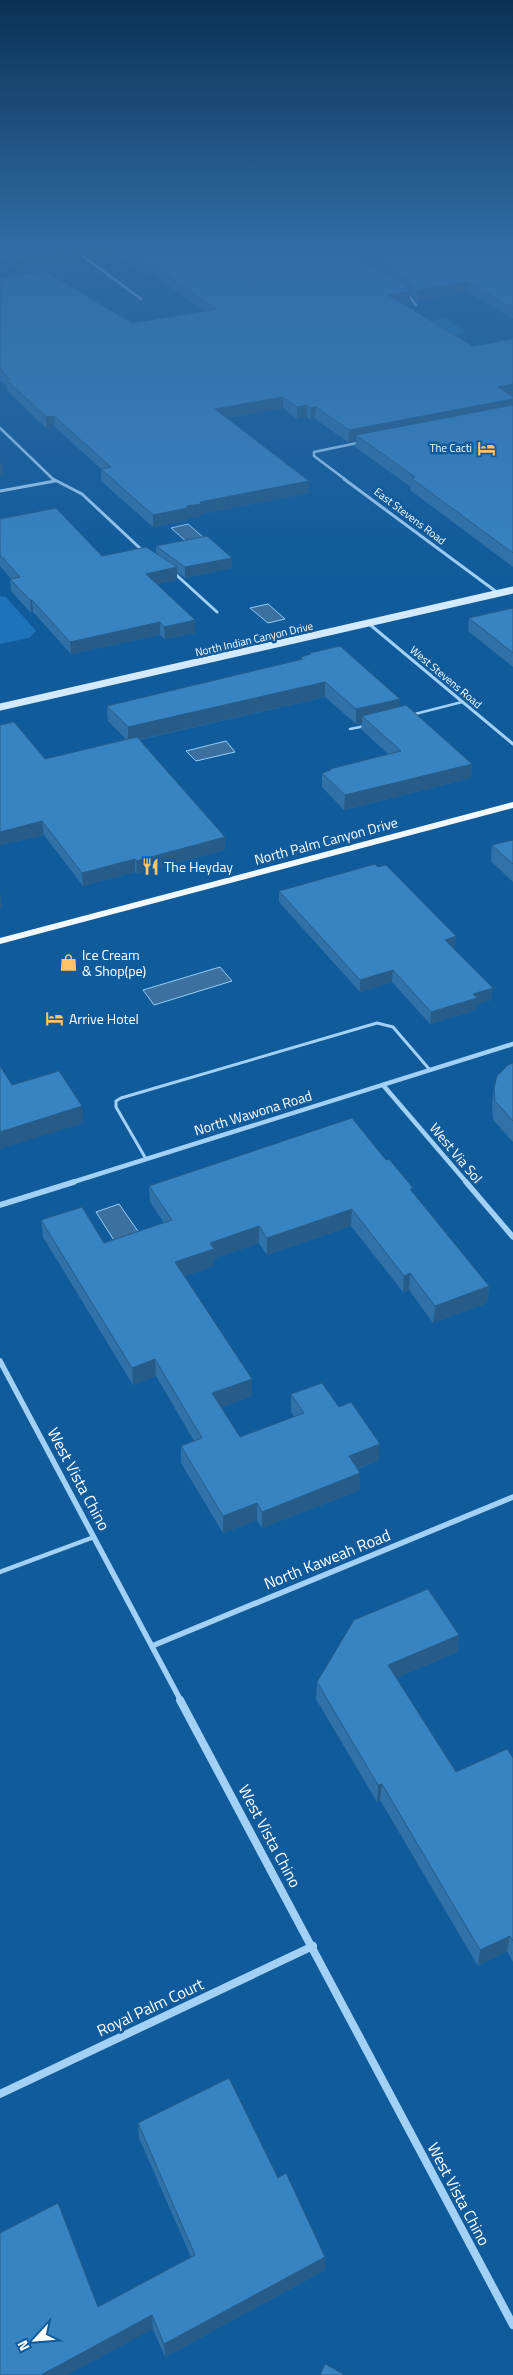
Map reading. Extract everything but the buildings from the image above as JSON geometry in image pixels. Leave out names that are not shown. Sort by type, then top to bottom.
[{"type":"main road","name":"North Indian Canyon Drive","points":[[0,707],[513,590]]},
{"type":"main road","name":"North Palm Canyon Drive","points":[[0,941],[513,805]]},
{"type":"street","points":[[0,428],[55,481],[82,494],[146,554]]},
{"type":"street","name":"East Stevens Road","points":[[371,440],[314,452],[314,456],[498,593]]},
{"type":"street","points":[[0,491],[55,481]]},
{"type":"street","points":[[166,567],[217,612]]},
{"type":"street","name":"West Stevens Road","points":[[368,623],[513,744]]},
{"type":"street","name":"North Wawona Road","points":[[0,1205],[513,1044]]},
{"type":"street","name":"West Via Sol","points":[[383,1084],[513,1237]]},
{"type":"street","name":"West Vista Chino","points":[[0,1361],[513,2325]]},
{"type":"street","name":"North Kaweah Road","points":[[152,1646],[513,1497]]},
{"type":"street","name":"Royal Palm Court","points":[[0,2094],[313,1946]]},
{"type":"lane","points":[[407,716],[462,702]]},
{"type":"lane","points":[[350,729],[369,725]]},
{"type":"lane","points":[[146,1159],[116,1107],[116,1101],[121,1098],[377,1023],[393,1027],[430,1070]]},
{"type":"lane","points":[[0,1572],[94,1536]]},
{"type":"shaded area","points":[[188,524],[204,538],[187,542],[171,528]]},
{"type":"shaded area","points":[[0,596],[6,597],[36,631],[29,638],[0,644]]},
{"type":"shaded area","points":[[268,604],[285,619],[268,623],[250,608]]},
{"type":"shaded area","points":[[226,741],[235,752],[196,761],[186,751]]},
{"type":"shaded area","points":[[220,967],[232,981],[154,1005],[143,990]]},
{"type":"shaded area","points":[[119,1204],[142,1237],[117,1245],[96,1212]]},
{"type":"place","name":"The Cacti","points":[[486,448]]},
{"type":"place","name":"The Heyday","points":[[150,867]]},
{"type":"place","name":"Ice Cream & Shop(pe)","points":[[68,963]]},
{"type":"place","name":"Arrive Hotel","points":[[55,1019]]}]
